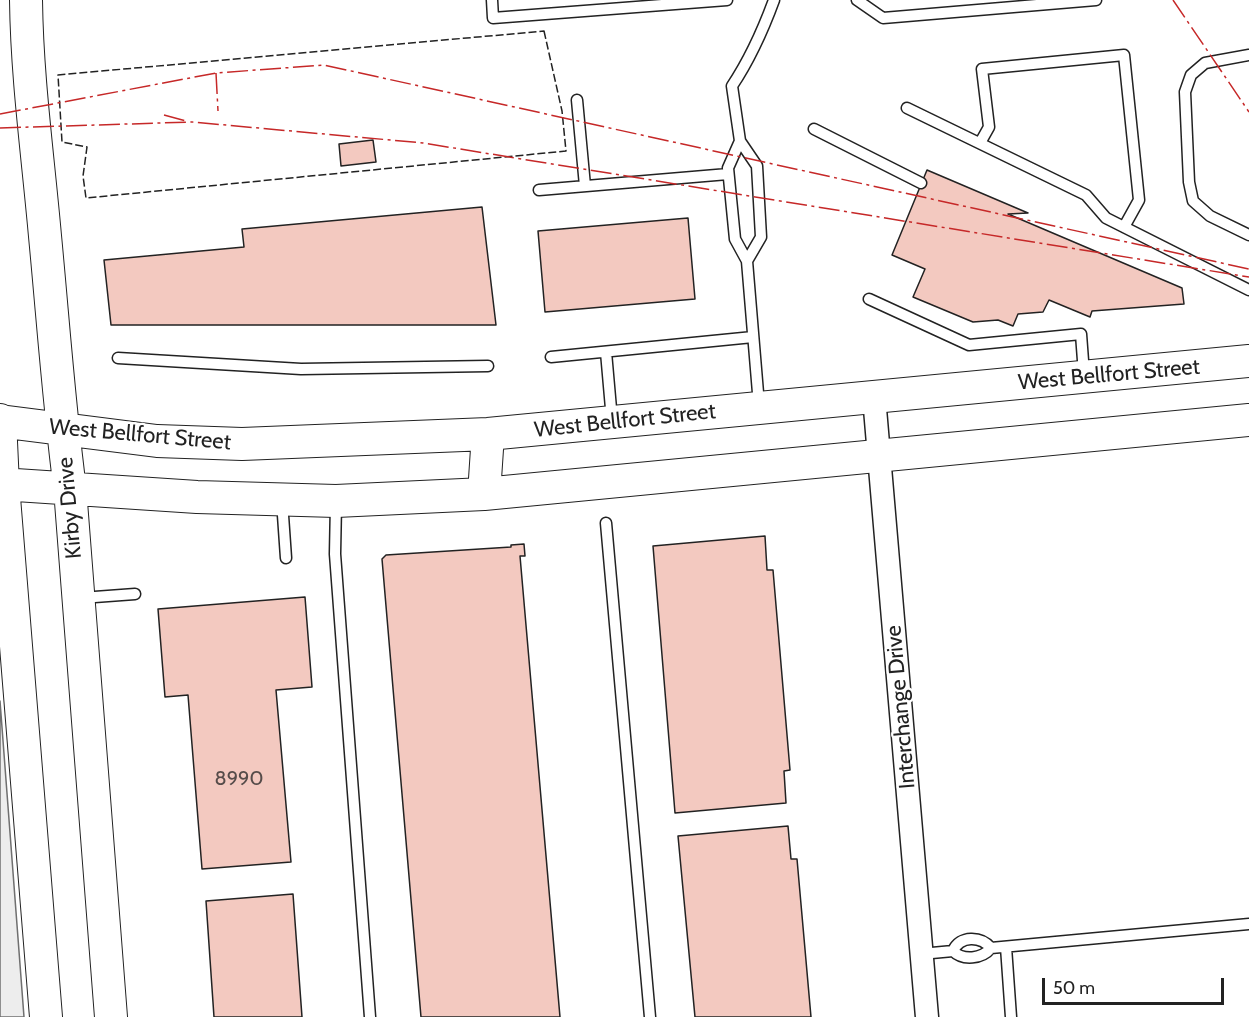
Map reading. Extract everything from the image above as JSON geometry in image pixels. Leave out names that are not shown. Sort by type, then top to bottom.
[{"type":"main road","name":"Kirby Drive","points":[[26,0],[27,59],[62,430],[70,489],[111,1017]]},
{"type":"main road","name":"West Bellfort Street","points":[[0,421],[157,441],[242,444],[488,434],[1249,361]]},
{"type":"main road","points":[[2,485],[282,500],[336,501],[484,494],[1249,420]]},
{"type":"main road","points":[[0,421],[7,617],[46,1017]]},
{"type":"main road","points":[[484,494],[488,434]]},
{"type":"street","name":"Interchange Drive","points":[[874,397],[927,1017]]},
{"type":"lane","points":[[492,0],[494,18],[727,0]]},
{"type":"lane","points":[[747,261],[761,237],[757,166],[740,141],[732,86],[743,70],[765,25],[774,0]]},
{"type":"lane","points":[[857,0],[884,18],[1095,0]]},
{"type":"lane","points":[[980,143],[989,127],[982,69],[1124,55],[1139,201],[1124,227]]},
{"type":"lane","points":[[1249,55],[1204,63],[1191,75],[1185,92],[1189,182],[1193,201],[1210,216],[1249,235]]},
{"type":"lane","points":[[577,100],[585,186]]},
{"type":"lane","points":[[907,108],[1086,195],[1106,218],[1249,290]]},
{"type":"lane","points":[[814,129],[921,183]]},
{"type":"lane","points":[[740,141],[728,168],[728,174],[735,239],[747,261],[759,408]]},
{"type":"lane","points":[[539,190],[728,174]]},
{"type":"lane","points":[[869,299],[969,345],[1081,334],[1085,377]]},
{"type":"lane","points":[[551,357],[753,337]]},
{"type":"lane","points":[[606,352],[612,422]]},
{"type":"lane","points":[[118,358],[301,369],[488,366]]},
{"type":"lane","points":[[282,500],[286,558]]},
{"type":"lane","points":[[336,501],[336,555],[370,1017]]},
{"type":"lane","points":[[606,523],[650,1017]]},
{"type":"lane","points":[[78,598],[135,594]]},
{"type":"lane","points":[[953,951],[958,956],[982,956],[991,948],[1249,924]]},
{"type":"lane","points":[[953,951],[961,940],[980,939],[991,948]]},
{"type":"lane","points":[[1006,947],[1011,1017]]},
{"type":"lane","points":[[921,954],[953,951]]},
{"type":"shaded area","points":[[0,701],[24,1017],[0,1017]]},
{"type":"building","points":[[373,140],[376,162],[341,166],[339,144]]},
{"type":"building","points":[[927,170],[1028,213],[1008,214],[1182,288],[1184,304],[1092,311],[1090,317],[1049,300],[1043,312],[1018,314],[1013,326],[998,320],[973,322],[913,297],[925,269],[892,255]]},
{"type":"building","points":[[482,207],[496,325],[111,325],[104,260],[244,247],[242,229]]},
{"type":"building","points":[[688,218],[695,299],[545,312],[538,231]]},
{"type":"building","points":[[765,536],[767,570],[773,570],[790,770],[784,771],[786,803],[675,813],[653,546]]},
{"type":"building","points":[[524,544],[525,556],[520,556],[560,1017],[421,1017],[382,559],[386,555],[511,547],[511,545]]},
{"type":"building","points":[[305,597],[312,687],[276,690],[291,862],[202,869],[188,695],[165,697],[158,609]]},
{"type":"building","points":[[788,826],[791,859],[797,859],[811,1017],[695,1017],[678,836]]},
{"type":"building","points":[[293,894],[302,1017],[214,1017],[206,901]]},
{"type":"fence","points":[[544,31],[562,111],[566,151],[86,198],[83,176],[87,147],[62,142],[58,75],[544,31]]},
{"type":"power","points":[[1173,0],[1249,112]]},
{"type":"power","points":[[0,114],[216,73],[324,65],[1249,269]]},
{"type":"power","points":[[216,73],[218,111]]},
{"type":"power","points":[[164,115],[186,121]]},
{"type":"power","points":[[0,128],[192,122],[423,143],[1249,277]]}]
